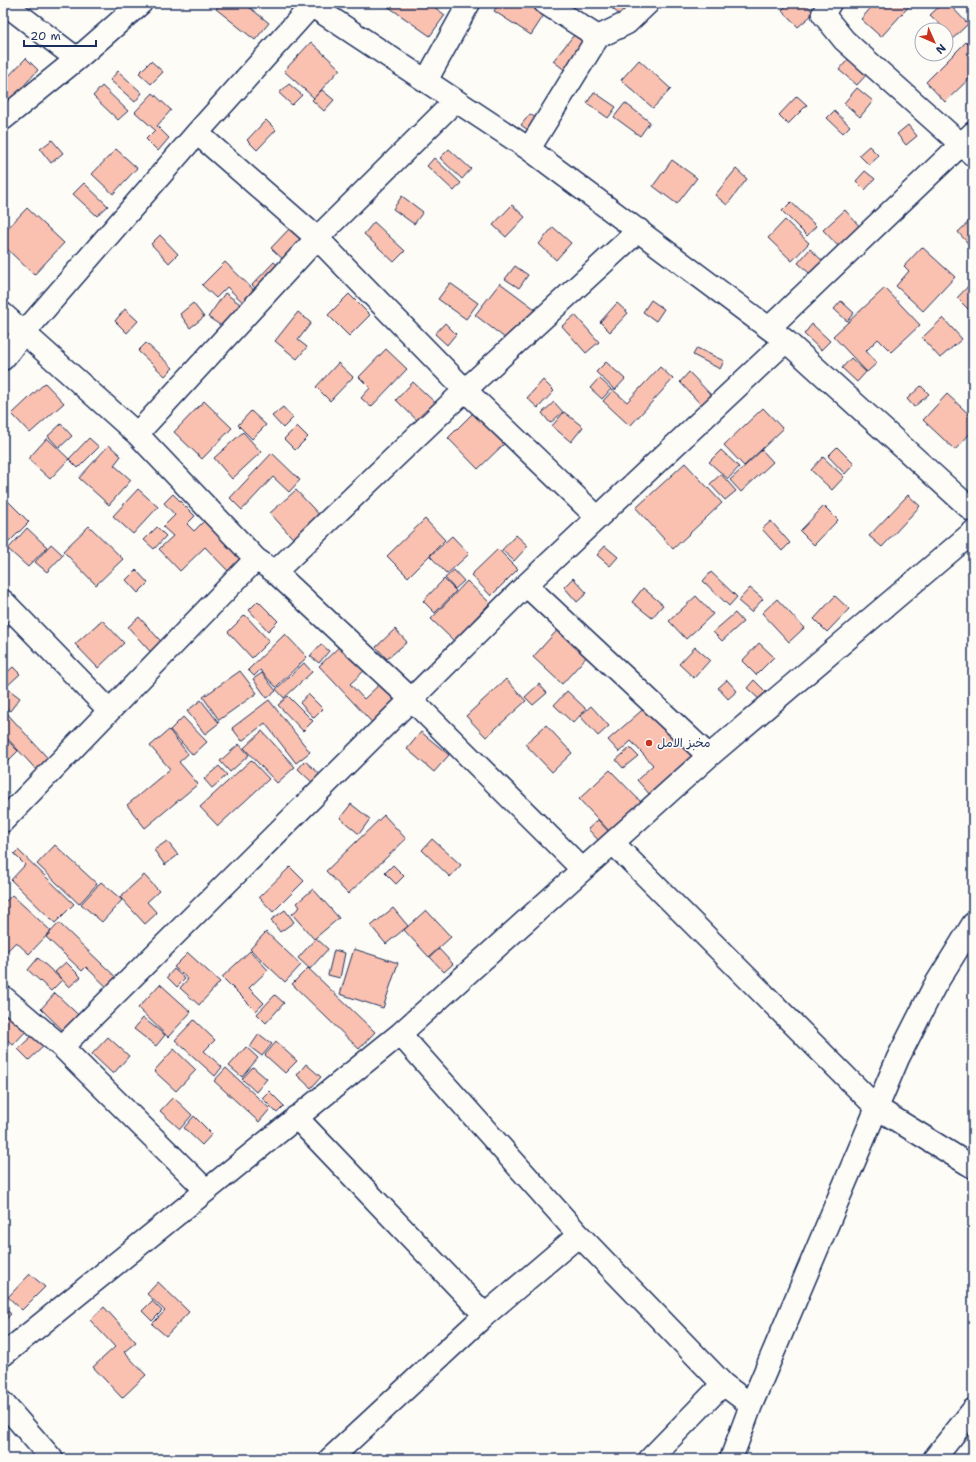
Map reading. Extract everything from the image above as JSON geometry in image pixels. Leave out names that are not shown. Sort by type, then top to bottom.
[{"type":"street","points":[[4,3],[77,59]]},
{"type":"street","points":[[3,119],[77,59],[141,3]]},
{"type":"street","points":[[426,81],[469,3]]},
{"type":"street","points":[[545,3],[598,37]]},
{"type":"street","points":[[529,150],[598,37],[627,23],[648,3]]},
{"type":"street","points":[[62,1047],[526,585],[597,517],[969,144],[844,40],[823,14],[830,3]]},
{"type":"street","points":[[3,360],[23,334],[310,4],[529,150],[778,334],[973,512]]},
{"type":"street","points":[[137,434],[317,238],[455,101]]},
{"type":"street","points":[[197,134],[317,238],[465,390],[597,517]]},
{"type":"street","points":[[275,572],[465,390],[639,230]]},
{"type":"street","points":[[3,314],[23,334],[137,434],[256,559],[275,572],[411,699],[582,869]]},
{"type":"street","points":[[3,1355],[400,1034],[709,756],[973,532]]},
{"type":"street","points":[[3,821],[256,559]]},
{"type":"street","points":[[526,585],[709,756]]},
{"type":"street","points":[[3,601],[109,710]]},
{"type":"street","points":[[613,843],[877,1108],[973,1167]]},
{"type":"street","points":[[731,1459],[751,1405],[898,1058],[934,987],[973,926]]},
{"type":"street","points":[[3,997],[62,1047],[206,1190]]},
{"type":"street","points":[[400,1034],[579,1235],[723,1384],[751,1405]]},
{"type":"street","points":[[296,1117],[485,1315]]},
{"type":"street","points":[[330,1459],[485,1315],[579,1235]]},
{"type":"street","points":[[650,1459],[723,1384]]},
{"type":"street","points":[[3,1403],[52,1459]]},
{"type":"street","points":[[934,1459],[973,1410]]},
{"type":"building","points":[[221,3],[244,3],[269,23],[255,40],[216,9]]},
{"type":"building","points":[[383,3],[429,3],[445,15],[430,36]]},
{"type":"building","points":[[499,3],[527,3],[544,15],[531,35],[494,11]]},
{"type":"building","points":[[606,3],[630,3],[632,5],[622,17]]},
{"type":"building","points":[[789,3],[805,3],[814,13],[798,27],[782,10]]},
{"type":"building","points":[[875,3],[912,3],[881,37],[861,19]]},
{"type":"building","points":[[943,3],[948,3],[968,24],[954,37],[954,22],[937,22],[930,15]]},
{"type":"building","points":[[574,35],[596,52],[575,78],[553,61]]},
{"type":"building","points":[[311,42],[340,69],[314,98],[284,71]]},
{"type":"building","points":[[966,42],[973,49],[973,75],[945,102],[926,82],[946,62],[954,62],[954,54]]},
{"type":"building","points":[[850,57],[868,73],[857,85],[839,70]]},
{"type":"building","points":[[26,58],[38,70],[9,102],[3,96],[3,82]]},
{"type":"building","points":[[639,60],[671,89],[653,108],[621,80]]},
{"type":"building","points":[[151,61],[163,72],[151,84],[139,73]]},
{"type":"building","points":[[118,71],[142,93],[135,102],[110,80]]},
{"type":"building","points":[[289,84],[302,95],[292,105],[279,93]]},
{"type":"building","points":[[102,86],[128,111],[118,120],[93,96]]},
{"type":"building","points":[[857,88],[873,101],[860,117],[844,103]]},
{"type":"building","points":[[322,90],[334,100],[324,111],[312,100]]},
{"type":"building","points":[[594,92],[616,107],[608,118],[587,103]]},
{"type":"building","points":[[153,93],[171,110],[157,126],[169,138],[158,151],[146,139],[155,130],[135,112]]},
{"type":"building","points":[[797,96],[807,105],[788,124],[779,115]]},
{"type":"building","points":[[625,103],[650,122],[640,136],[614,117]]},
{"type":"building","points":[[834,111],[850,126],[843,133],[827,118]]},
{"type":"building","points":[[530,114],[543,123],[535,135],[521,125]]},
{"type":"building","points":[[266,120],[276,130],[257,150],[247,140]]},
{"type":"building","points":[[908,125],[917,136],[906,145],[897,134]]},
{"type":"building","points":[[52,140],[63,153],[51,163],[40,149]]},
{"type":"building","points":[[869,146],[879,156],[869,165],[859,155]]},
{"type":"building","points":[[116,149],[137,168],[113,194],[92,174]]},
{"type":"building","points":[[449,149],[471,169],[462,179],[440,158]]},
{"type":"building","points":[[434,158],[461,183],[454,191],[427,166]]},
{"type":"building","points":[[672,160],[697,178],[677,204],[653,186]]},
{"type":"building","points":[[736,169],[747,179],[727,205],[715,195]]},
{"type":"building","points":[[865,171],[875,179],[865,190],[856,181]]},
{"type":"building","points":[[84,183],[108,206],[97,216],[73,194]]},
{"type":"building","points":[[402,196],[423,212],[414,224],[393,209]]},
{"type":"building","points":[[791,202],[816,226],[807,236],[782,211]]},
{"type":"building","points":[[512,205],[525,217],[506,237],[493,225]]},
{"type":"building","points":[[27,208],[64,243],[34,275],[3,245],[3,233]]},
{"type":"building","points":[[845,210],[860,227],[839,247],[823,230]]},
{"type":"building","points":[[973,218],[973,249],[958,232]]},
{"type":"building","points":[[785,220],[809,243],[792,261],[768,238]]},
{"type":"building","points":[[374,222],[405,251],[394,262],[364,234]]},
{"type":"building","points":[[553,227],[571,243],[556,260],[539,244]]},
{"type":"building","points":[[290,228],[309,245],[290,266],[271,248]]},
{"type":"building","points":[[160,235],[178,254],[169,263],[151,244]]},
{"type":"building","points":[[922,247],[955,277],[923,311],[896,286],[909,271],[904,266]]},
{"type":"building","points":[[810,249],[830,268],[818,281],[798,263]]},
{"type":"building","points":[[225,262],[262,298],[251,310],[227,287],[216,298],[202,285]]},
{"type":"building","points":[[274,262],[287,274],[265,298],[252,285]]},
{"type":"building","points":[[515,266],[528,275],[519,288],[505,279]]},
{"type":"building","points":[[973,281],[973,314],[957,298]]},
{"type":"building","points":[[450,283],[478,303],[466,319],[438,299]]},
{"type":"building","points":[[500,283],[539,312],[514,345],[475,315]]},
{"type":"building","points":[[885,288],[920,325],[891,352],[878,339],[866,351],[877,363],[867,372],[833,336]]},
{"type":"building","points":[[225,293],[240,304],[223,327],[208,317]]},
{"type":"building","points":[[349,294],[370,315],[349,336],[328,315]]},
{"type":"building","points":[[651,300],[664,309],[656,321],[643,312]]},
{"type":"building","points":[[841,301],[854,313],[847,321],[834,309]]},
{"type":"building","points":[[193,303],[204,317],[190,328],[180,314]]},
{"type":"building","points":[[617,303],[628,313],[610,332],[600,322]]},
{"type":"building","points":[[125,309],[138,321],[127,333],[115,321]]},
{"type":"building","points":[[298,312],[311,323],[298,340],[307,347],[297,359],[275,341]]},
{"type":"building","points":[[575,315],[599,342],[586,353],[562,326]]},
{"type":"building","points":[[943,318],[962,339],[940,358],[922,338]]},
{"type":"building","points":[[445,323],[456,334],[447,345],[435,334]]},
{"type":"building","points":[[812,324],[830,341],[821,350],[804,334]]},
{"type":"building","points":[[146,343],[173,368],[165,376],[138,351]]},
{"type":"building","points":[[697,348],[724,361],[720,369],[693,355]]},
{"type":"building","points":[[386,349],[407,369],[371,407],[361,398],[370,388],[359,377]]},
{"type":"building","points":[[851,358],[866,372],[857,382],[842,368]]},
{"type":"building","points":[[606,362],[625,379],[615,390],[596,372]]},
{"type":"building","points":[[338,363],[353,377],[330,401],[316,387]]},
{"type":"building","points":[[660,367],[673,379],[630,426],[603,401],[613,390],[627,402]]},
{"type":"building","points":[[689,372],[714,398],[704,408],[680,382]]},
{"type":"building","points":[[599,378],[611,389],[602,399],[590,388]]},
{"type":"building","points":[[543,380],[554,391],[538,408],[527,398]]},
{"type":"building","points":[[413,382],[441,408],[423,426],[396,400]]},
{"type":"building","points":[[45,383],[64,403],[30,433],[12,414]]},
{"type":"building","points":[[921,386],[929,394],[914,407],[907,399]]},
{"type":"building","points":[[947,394],[973,418],[973,430],[955,450],[923,420]]},
{"type":"building","points":[[204,401],[232,428],[202,459],[174,432]]},
{"type":"building","points":[[554,402],[563,412],[550,423],[542,413]]},
{"type":"building","points":[[283,407],[293,418],[283,428],[272,416]]},
{"type":"building","points":[[763,408],[783,429],[744,466],[724,445]]},
{"type":"building","points":[[251,411],[266,425],[252,439],[238,425]]},
{"type":"building","points":[[475,411],[506,442],[478,469],[448,438]]},
{"type":"building","points":[[564,412],[583,427],[571,442],[552,426]]},
{"type":"building","points":[[61,424],[72,436],[59,448],[48,436]]},
{"type":"building","points":[[297,426],[308,437],[295,450],[284,439]]},
{"type":"building","points":[[243,432],[261,452],[232,479],[214,458]]},
{"type":"building","points":[[47,438],[69,459],[50,479],[28,459]]},
{"type":"building","points":[[89,438],[99,447],[78,468],[69,459]]},
{"type":"building","points":[[109,445],[121,456],[114,465],[131,480],[109,505],[79,478]]},
{"type":"building","points":[[837,447],[854,464],[845,474],[828,456]]},
{"type":"building","points":[[721,450],[739,467],[728,479],[709,462]]},
{"type":"building","points":[[762,450],[773,462],[741,492],[730,480]]},
{"type":"building","points":[[272,453],[300,480],[289,492],[273,477],[242,510],[230,498]]},
{"type":"building","points":[[823,457],[844,477],[832,490],[811,470]]},
{"type":"building","points":[[685,463],[722,503],[673,549],[636,508]]},
{"type":"building","points":[[721,474],[736,491],[725,500],[710,484]]},
{"type":"building","points":[[138,489],[158,507],[133,534],[113,516]]},
{"type":"building","points":[[296,490],[325,521],[299,545],[270,513]]},
{"type":"building","points":[[173,494],[195,516],[187,524],[194,531],[204,521],[243,561],[230,573],[205,547],[180,571],[159,549],[173,536],[163,527],[175,515],[164,503]]},
{"type":"building","points":[[908,495],[920,506],[882,547],[869,536]]},
{"type":"building","points":[[3,496],[29,522],[3,548]]},
{"type":"building","points":[[824,506],[838,520],[814,545],[800,531]]},
{"type":"building","points":[[425,519],[445,540],[408,577],[387,556]]},
{"type":"building","points":[[771,521],[790,543],[782,551],[762,529]]},
{"type":"building","points":[[89,526],[123,559],[96,585],[63,551]]},
{"type":"building","points":[[157,527],[166,536],[154,549],[144,540]]},
{"type":"building","points":[[27,528],[47,547],[28,567],[8,549]]},
{"type":"building","points":[[516,535],[528,546],[514,561],[502,550]]},
{"type":"building","points":[[452,536],[469,554],[447,574],[430,556]]},
{"type":"building","points":[[51,544],[63,555],[47,572],[35,562]]},
{"type":"building","points":[[605,546],[618,557],[610,566],[597,555]]},
{"type":"building","points":[[498,549],[518,569],[491,596],[471,575]]},
{"type":"building","points":[[136,570],[148,583],[138,593],[126,580]]},
{"type":"building","points":[[454,570],[464,581],[455,589],[445,578]]},
{"type":"building","points":[[711,572],[737,597],[729,606],[703,581]]},
{"type":"building","points":[[573,578],[587,593],[577,602],[564,587]]},
{"type":"building","points":[[444,579],[456,591],[435,613],[423,601]]},
{"type":"building","points":[[467,581],[490,603],[454,641],[431,619]]},
{"type":"building","points":[[643,588],[663,605],[652,618],[632,602]]},
{"type":"building","points":[[750,588],[763,599],[751,612],[738,601]]},
{"type":"building","points":[[696,596],[713,614],[686,639],[669,621]]},
{"type":"building","points":[[835,596],[849,609],[827,632],[814,619]]},
{"type":"building","points":[[777,599],[804,628],[789,642],[762,613]]},
{"type":"building","points":[[258,601],[278,621],[268,631],[249,610]]},
{"type":"building","points":[[3,609],[15,620],[3,633]]},
{"type":"building","points":[[735,613],[743,622],[722,641],[713,632]]},
{"type":"building","points":[[245,615],[269,641],[252,658],[228,632]]},
{"type":"building","points":[[139,617],[167,648],[156,658],[128,627]]},
{"type":"building","points":[[102,620],[124,643],[98,668],[75,644]]},
{"type":"building","points":[[562,625],[591,652],[562,684],[533,657]]},
{"type":"building","points":[[395,629],[407,642],[387,659],[376,647]]},
{"type":"building","points":[[285,634],[307,657],[276,687],[260,670],[254,676],[248,670]]},
{"type":"building","points":[[759,643],[774,657],[756,675],[742,661]]},
{"type":"building","points":[[321,644],[329,651],[319,663],[310,656]]},
{"type":"building","points":[[341,645],[365,670],[350,684],[364,699],[381,683],[405,710],[381,732],[319,666]]},
{"type":"building","points":[[695,647],[710,660],[694,678],[679,664]]},
{"type":"building","points":[[304,663],[312,672],[284,698],[276,689]]},
{"type":"building","points":[[13,667],[20,674],[7,686],[3,682],[3,676]]},
{"type":"building","points":[[240,671],[257,693],[219,720],[203,697]]},
{"type":"building","points":[[262,673],[276,691],[267,698],[253,679]]},
{"type":"building","points":[[506,679],[526,701],[486,737],[466,716]]},
{"type":"building","points":[[727,680],[737,691],[728,699],[718,688]]},
{"type":"building","points":[[754,680],[767,693],[760,700],[747,688]]},
{"type":"building","points":[[539,684],[547,693],[533,705],[525,697]]},
{"type":"building","points":[[7,688],[20,698],[10,711],[3,706],[3,693]]},
{"type":"building","points":[[567,691],[586,709],[573,723],[554,705]]},
{"type":"building","points":[[308,694],[323,709],[314,718],[300,703]]},
{"type":"building","points":[[288,696],[313,721],[303,731],[278,705]]},
{"type":"building","points":[[201,700],[219,723],[205,734],[187,711]]},
{"type":"building","points":[[269,700],[310,752],[296,763],[265,723],[242,741],[232,728]]},
{"type":"building","points":[[649,704],[695,757],[651,796],[637,780],[653,765],[631,741],[619,752],[608,740]]},
{"type":"building","points":[[591,706],[609,726],[598,736],[580,716]]},
{"type":"building","points":[[3,709],[54,765],[42,776],[8,739],[3,742]]},
{"type":"building","points":[[183,717],[207,742],[193,755],[170,730]]},
{"type":"building","points":[[546,725],[572,753],[552,772],[525,744]]},
{"type":"building","points":[[169,730],[188,754],[179,762],[198,784],[145,828],[127,805],[170,769],[150,746]]},
{"type":"building","points":[[262,731],[295,767],[277,783],[244,748]]},
{"type":"building","points":[[421,732],[449,755],[434,772],[407,749]]},
{"type":"building","points":[[7,740],[18,751],[3,766],[3,744]]},
{"type":"building","points":[[239,744],[249,755],[230,772],[220,761]]},
{"type":"building","points":[[630,748],[638,756],[623,768],[616,760]]},
{"type":"building","points":[[251,760],[269,779],[218,826],[200,807]]},
{"type":"building","points":[[305,761],[322,776],[314,784],[298,769]]},
{"type":"building","points":[[219,766],[227,775],[212,788],[204,779]]},
{"type":"building","points":[[610,770],[643,804],[612,834],[579,799]]},
{"type":"building","points":[[351,804],[370,819],[359,834],[340,818]]},
{"type":"building","points":[[384,815],[406,839],[348,894],[326,871]]},
{"type":"building","points":[[598,820],[609,832],[599,841],[588,829]]},
{"type":"building","points":[[432,839],[461,865],[450,877],[422,850]]},
{"type":"building","points":[[167,841],[178,855],[165,865],[154,850]]},
{"type":"building","points":[[55,845],[97,884],[79,904],[37,864]]},
{"type":"building","points":[[18,850],[74,904],[55,923],[11,880],[25,865],[14,854]]},
{"type":"building","points":[[393,865],[404,876],[396,884],[385,873]]},
{"type":"building","points":[[290,867],[304,881],[273,912],[259,897]]},
{"type":"building","points":[[144,875],[159,891],[147,902],[157,913],[145,924],[120,897]]},
{"type":"building","points":[[101,882],[122,900],[102,922],[81,904]]},
{"type":"building","points":[[313,889],[339,918],[314,939],[292,914],[300,907],[297,903]]},
{"type":"building","points":[[12,895],[51,931],[29,954],[16,942],[7,951],[3,947],[3,904]]},
{"type":"building","points":[[393,908],[408,926],[386,944],[371,926]]},
{"type":"building","points":[[285,910],[294,922],[280,932],[271,920]]},
{"type":"building","points":[[426,910],[451,937],[429,957],[404,930]]},
{"type":"building","points":[[59,923],[123,984],[114,994],[86,967],[82,971],[46,937]]},
{"type":"building","points":[[266,932],[301,965],[285,982],[250,949]]},
{"type":"building","points":[[316,938],[328,949],[310,969],[298,958]]},
{"type":"building","points":[[354,949],[398,963],[383,1008],[340,994]]},
{"type":"building","points":[[439,949],[453,964],[444,972],[430,957]]},
{"type":"building","points":[[334,950],[345,953],[340,978],[328,975]]},
{"type":"building","points":[[250,951],[268,970],[249,988],[264,1003],[256,1011],[222,977]]},
{"type":"building","points":[[188,953],[220,982],[199,1005],[180,988],[188,979],[174,967]]},
{"type":"building","points":[[38,958],[62,980],[51,991],[28,970]]},
{"type":"building","points":[[66,962],[81,977],[69,987],[55,972]]},
{"type":"building","points":[[308,968],[375,1032],[359,1049],[292,984]]},
{"type":"building","points":[[174,969],[185,979],[177,987],[167,977]]},
{"type":"building","points":[[160,984],[191,1012],[168,1037],[138,1008]]},
{"type":"building","points":[[55,993],[89,1025],[74,1041],[41,1009]]},
{"type":"building","points":[[275,995],[284,1003],[266,1023],[257,1014]]},
{"type":"building","points":[[3,1008],[27,1030],[13,1045],[3,1036]]},
{"type":"building","points":[[143,1018],[165,1035],[156,1046],[134,1029]]},
{"type":"building","points":[[194,1020],[215,1040],[204,1051],[222,1067],[215,1076],[175,1040]]},
{"type":"building","points":[[35,1033],[45,1045],[29,1060],[18,1049]]},
{"type":"building","points":[[259,1034],[272,1044],[262,1056],[250,1047]]},
{"type":"building","points":[[108,1037],[129,1056],[113,1074],[92,1054]]},
{"type":"building","points":[[276,1042],[297,1061],[285,1073],[265,1055]]},
{"type":"building","points":[[246,1047],[258,1058],[242,1077],[229,1066]]},
{"type":"building","points":[[174,1049],[196,1070],[176,1091],[154,1071]]},
{"type":"building","points":[[306,1064],[321,1077],[311,1088],[297,1075]]},
{"type":"building","points":[[253,1067],[267,1079],[256,1092],[242,1079]]},
{"type":"building","points":[[226,1068],[270,1109],[259,1122],[214,1081]]},
{"type":"building","points":[[269,1091],[284,1106],[277,1113],[262,1098]]},
{"type":"building","points":[[173,1097],[192,1115],[180,1129],[160,1111]]},
{"type":"building","points":[[194,1116],[212,1134],[202,1145],[184,1128]]},
{"type":"building","points":[[30,1274],[45,1287],[22,1310],[8,1297]]},
{"type":"building","points":[[158,1282],[189,1312],[166,1336],[152,1324],[165,1311],[147,1294]]},
{"type":"building","points":[[152,1301],[162,1311],[152,1321],[142,1311]]},
{"type":"building","points":[[3,1306],[11,1314],[3,1322]]},
{"type":"building","points":[[104,1307],[136,1342],[124,1352],[146,1375],[122,1398],[93,1367],[115,1347],[90,1320]]},
{"type":"place","name":"مخبز الامل","points":[[649,743]]}]
